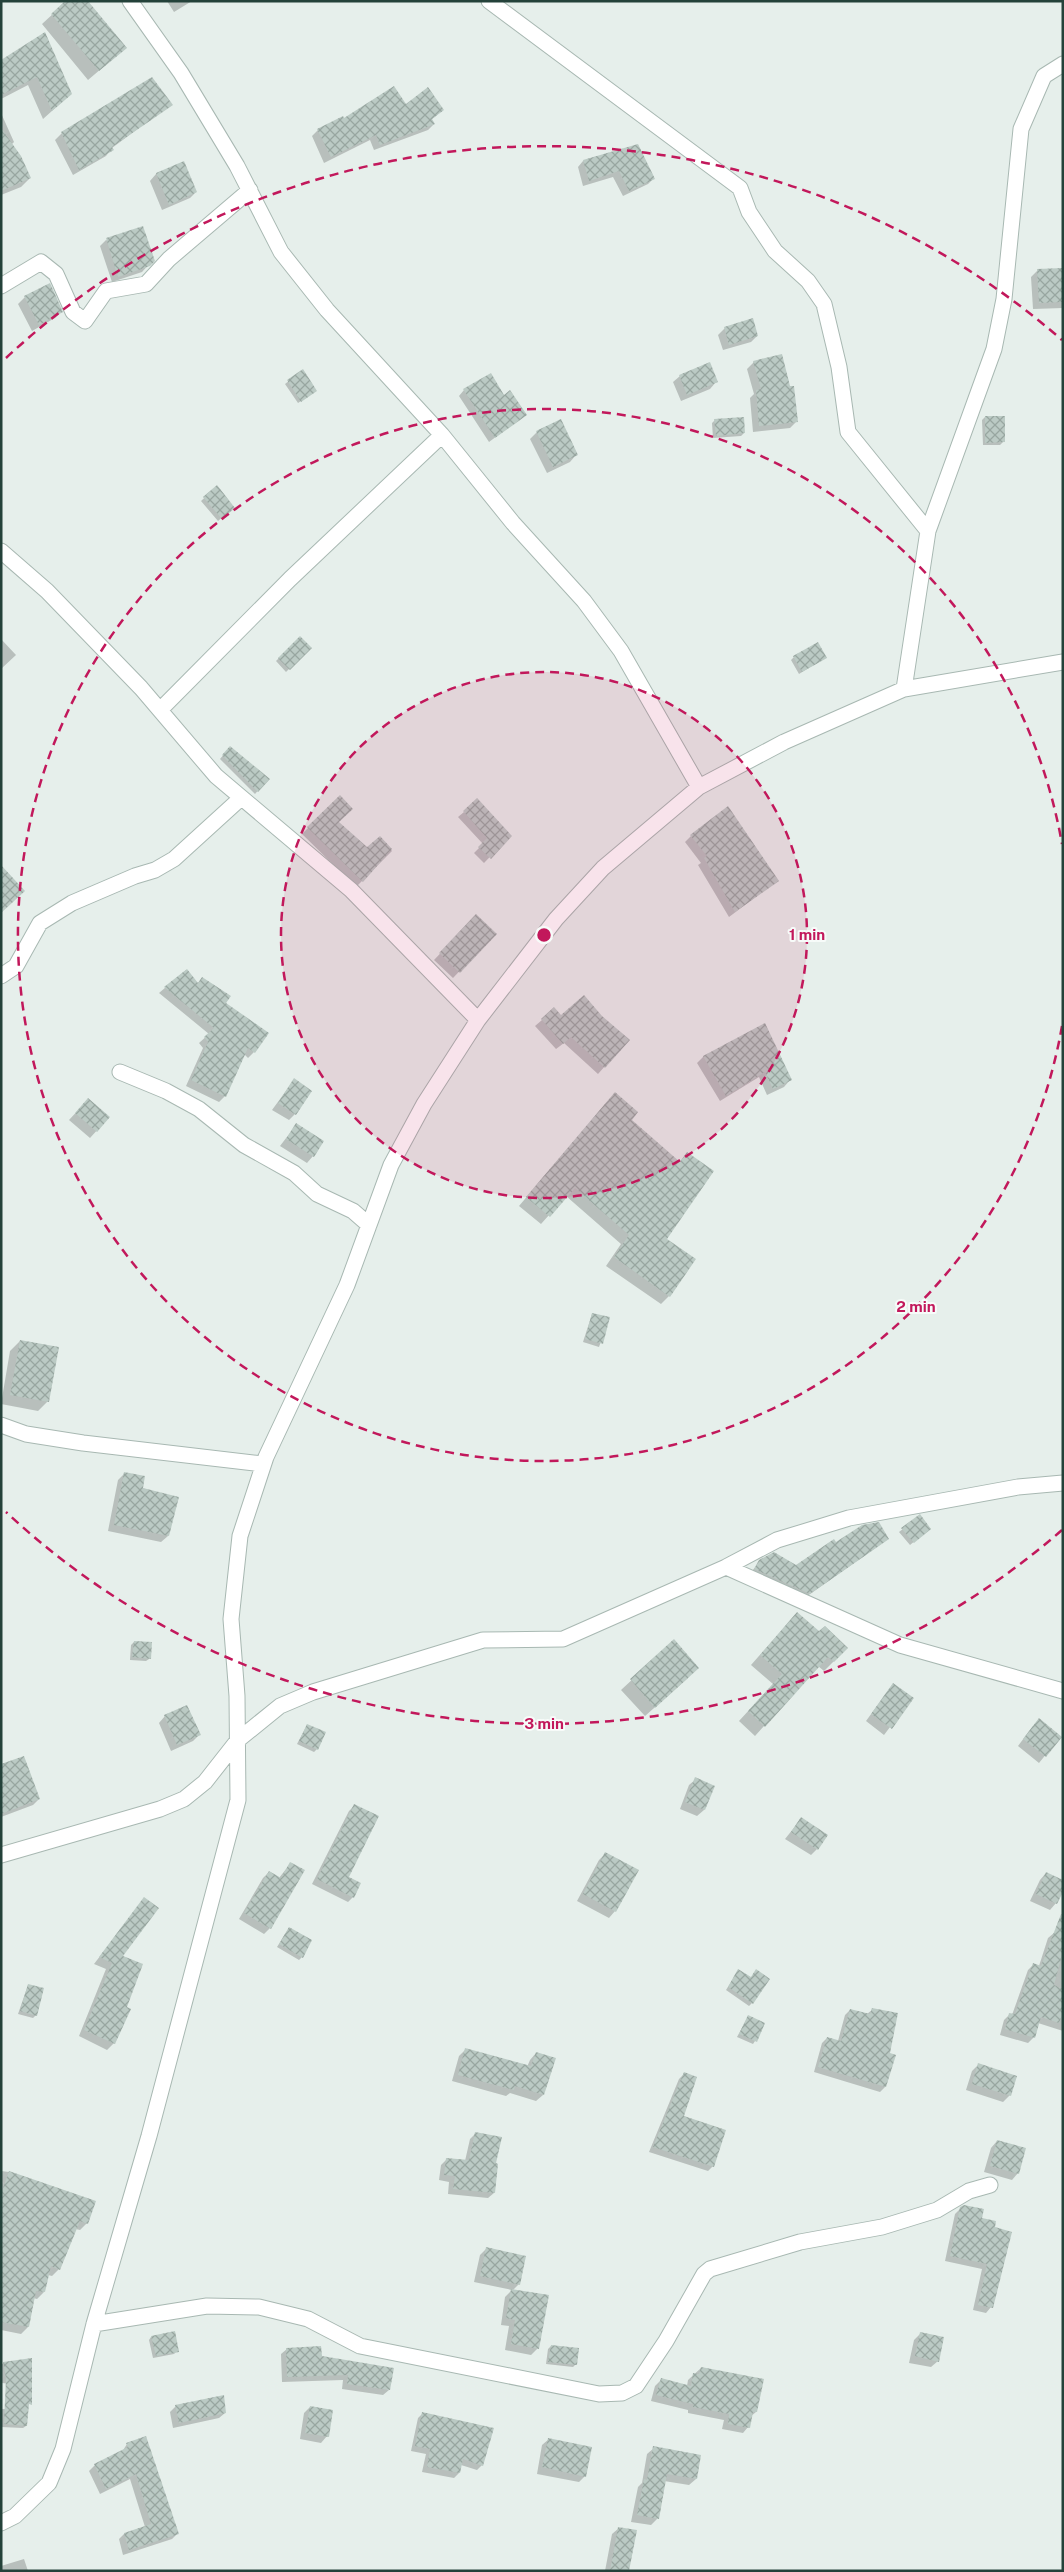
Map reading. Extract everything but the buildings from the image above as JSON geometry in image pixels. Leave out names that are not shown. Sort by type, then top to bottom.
[{"type":"street","points":[[130,1],[181,73],[250,190],[287,259],[327,310],[442,435],[513,524],[584,601],[621,651],[699,787]]},
{"type":"street","points":[[489,1],[740,188],[749,212],[775,251],[808,281],[824,304],[839,367],[848,432],[928,531]]},
{"type":"street","points":[[904,689],[928,531],[994,349],[1004,299],[1021,129],[1044,76],[1063,64]]},
{"type":"street","points":[[1,286],[41,262],[56,274],[73,312],[85,321],[106,291],[146,284],[169,259],[250,190]]},
{"type":"street","points":[[160,710],[290,579],[442,435]]},
{"type":"street","points":[[1,551],[47,592],[160,710],[216,776],[351,890],[478,1020]]},
{"type":"street","points":[[1,2523],[15,2516],[49,2483],[63,2449],[94,2324],[150,2136],[238,1800],[238,1740],[231,1619],[240,1536],[264,1464],[347,1286],[391,1165],[424,1104],[478,1020],[556,918],[603,868],[699,787],[784,742],[904,689],[1063,662]]},
{"type":"street","points":[[1,976],[16,966],[40,923],[72,904],[135,876],[155,870],[174,859],[241,798]]},
{"type":"street","points":[[120,1072],[166,1091],[199,1109],[244,1145],[294,1173],[317,1194],[353,1211],[369,1225]]},
{"type":"street","points":[[1,1425],[26,1434],[83,1443],[264,1464]]},
{"type":"street","points":[[1,1855],[160,1809],[184,1799],[205,1782],[238,1740],[280,1706],[313,1692],[483,1640],[563,1639],[726,1567],[777,1540],[848,1518],[1018,1487],[1063,1483]]},
{"type":"street","points":[[726,1567],[900,1645],[1063,1691]]},
{"type":"street","points":[[94,2324],[207,2306],[259,2307],[308,2320],[360,2346],[600,2394],[622,2393],[636,2386],[666,2341],[704,2274],[710,2269],[800,2242],[882,2227],[937,2210],[968,2191],[990,2185]]}]
